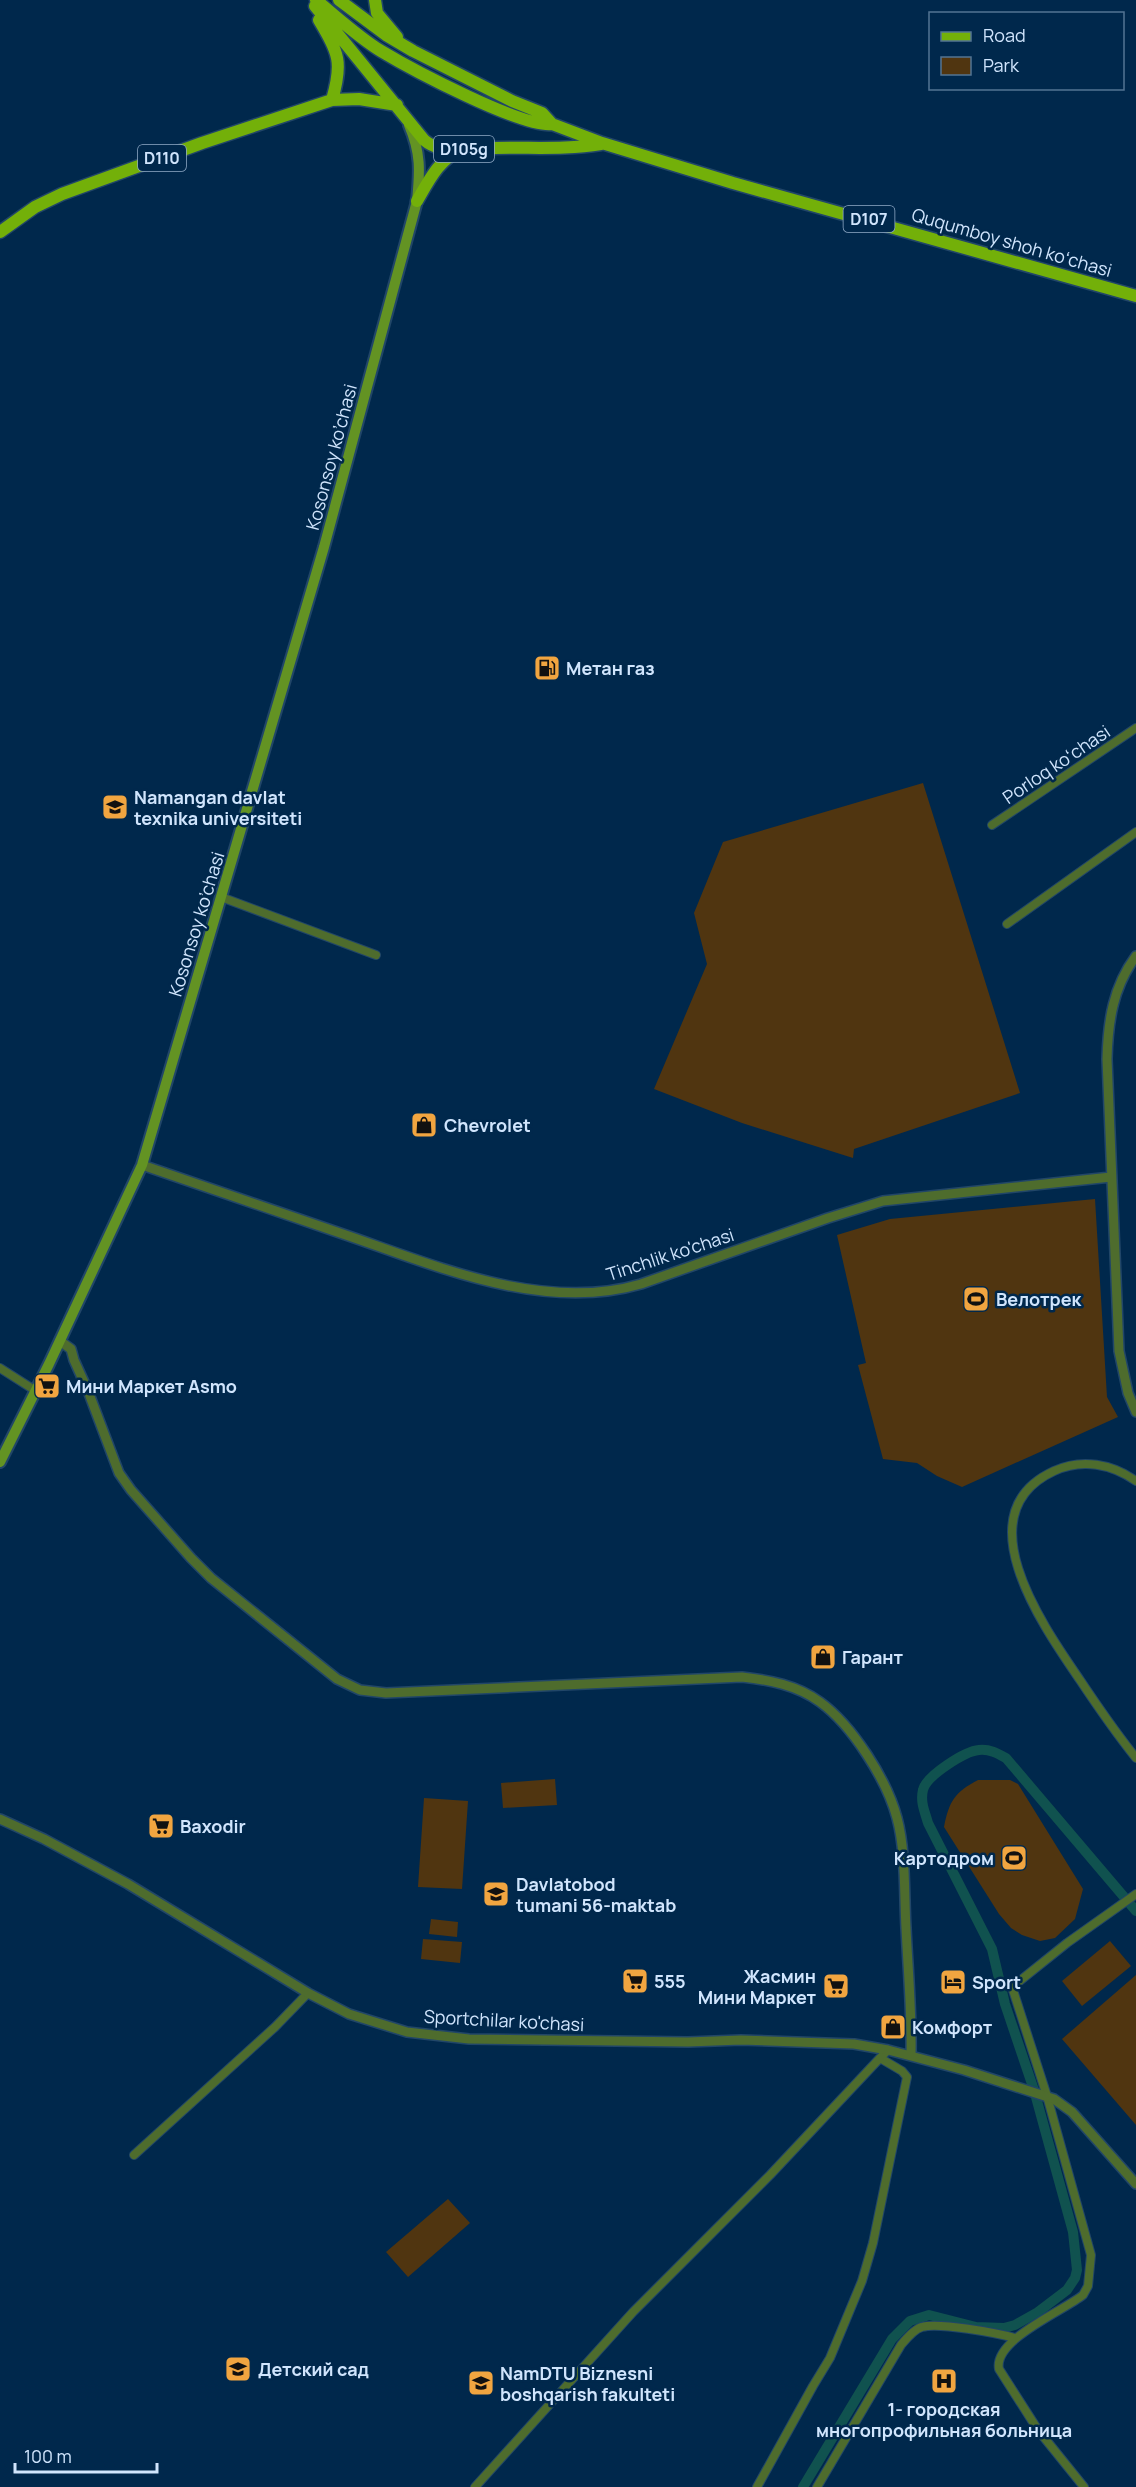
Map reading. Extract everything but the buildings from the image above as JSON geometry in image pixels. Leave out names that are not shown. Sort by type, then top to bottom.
[{"type":"main road","points":[[309,0],[338,59],[340,74],[332,100]]},
{"type":"main road","points":[[309,0],[397,105],[408,123],[432,147],[463,149]]},
{"type":"main road","name":"D107","points":[[316,0],[380,50],[465,95],[602,143]]},
{"type":"main road","name":"D107","points":[[339,0],[386,35],[408,48],[549,123]]},
{"type":"main road","points":[[375,0],[377,13],[408,48]]},
{"type":"main road","name":"D110","points":[[0,232],[35,207],[69,191],[202,143],[332,100],[359,99],[397,105]]},
{"type":"main road","name":"D105g","points":[[408,123],[418,146],[420,169],[417,201]]},
{"type":"main road","points":[[536,147],[549,123]]},
{"type":"main road","name":"D105g","points":[[417,201],[432,175],[445,160],[463,149],[536,147],[571,149],[602,143]]},
{"type":"main road","name":"Ququmboy shoh koʻchasi","points":[[602,143],[733,183],[1136,296]]},
{"type":"main road","name":"Kosonsoy ko’chasi","points":[[0,1462],[60,1341],[141,1165],[324,547],[417,201]]},
{"type":"street","name":"Porloq koʻchasi","points":[[992,825],[1136,728]]},
{"type":"street","points":[[1007,924],[1136,832]]},
{"type":"street","points":[[221,897],[376,955]]},
{"type":"street","points":[[1136,956],[1115,993],[1108,1025],[1111,1177],[1119,1351],[1128,1393],[1136,1412]]},
{"type":"street","name":"Tinchlik ko'chasi","points":[[141,1165],[489,1281],[538,1291],[588,1294],[614,1291],[641,1284],[883,1201],[1111,1177]]},
{"type":"street","points":[[60,1341],[71,1349],[111,1455],[119,1473],[131,1490],[211,1578],[298,1650],[348,1685],[360,1690],[386,1693],[742,1677],[782,1683],[820,1702],[846,1729],[867,1758],[887,1790],[897,1818],[902,1860],[911,2015],[911,2055]]},
{"type":"street","points":[[0,1368],[36,1391]]},
{"type":"street","points":[[1136,1481],[1104,1465],[1086,1464],[1061,1467],[1037,1479],[1022,1496],[1013,1513],[1011,1541],[1024,1585],[1041,1622],[1136,1758]]},
{"type":"street","name":"Sportchilar ko'chasi","points":[[0,1819],[44,1839],[128,1884],[308,1993],[349,2014],[407,2032],[469,2038],[587,2045],[741,2040],[854,2044],[888,2050],[1043,2094],[1072,2112],[1136,2184]]},
{"type":"street","points":[[1084,2487],[1038,2430],[999,2368],[999,2358],[1015,2338],[1083,2295],[1088,2286],[1091,2255],[1012,1987],[1067,1943],[1136,1894]]},
{"type":"street","points":[[134,2155],[275,2027],[308,1993]]},
{"type":"street","points":[[475,2487],[633,2312],[770,2175],[888,2050]]},
{"type":"street","points":[[757,2487],[830,2358],[862,2281],[873,2243],[907,2077],[902,2071],[880,2058]]},
{"type":"street","points":[[817,2487],[901,2345],[910,2335],[922,2327],[956,2327],[1015,2338]]},
{"type":"green space","points":[[923,783],[1020,1093],[854,1149],[853,1158],[742,1123],[654,1089],[707,964],[694,913],[723,842]]},
{"type":"green space","name":"Велотрек","points":[[1095,1199],[1107,1397],[1118,1417],[962,1487],[937,1476],[917,1463],[883,1459],[858,1365],[866,1363],[837,1235],[890,1219]]},
{"type":"green space","points":[[555,1779],[557,1805],[503,1808],[501,1783]]},
{"type":"green space","name":"Картодром","points":[[978,1780],[1010,1780],[1018,1784],[1083,1889],[1075,1919],[1055,1938],[1040,1941],[1022,1935],[1011,1928],[999,1914],[944,1827],[954,1798]]},
{"type":"green space","points":[[424,1798],[468,1801],[462,1889],[418,1887]]},
{"type":"green space","points":[[431,1919],[458,1922],[457,1937],[429,1934]]},
{"type":"green space","points":[[423,1939],[462,1942],[460,1963],[421,1959]]},
{"type":"green space","points":[[1110,1941],[1131,1966],[1082,2006],[1062,1981]]},
{"type":"green space","points":[[1136,1975],[1136,2125],[1062,2039]]},
{"type":"green space","points":[[448,2199],[470,2223],[408,2277],[386,2252]]},
{"type":"waterway","points":[[803,2487],[892,2339],[910,2321],[929,2315],[976,2327],[1004,2328],[1015,2325],[1038,2312],[1067,2290],[1077,2270],[1073,2232],[1034,2090],[1005,2004],[992,1949],[928,1823],[922,1799],[926,1784],[938,1771],[973,1751],[990,1751],[1006,1758],[1136,1911]]},
{"type":"place","name":"Метан газ","points":[[547,668]]},
{"type":"place","name":"Namangan davlat texnika universiteti","points":[[115,807]]},
{"type":"place","name":"Chevrolet","points":[[424,1125]]},
{"type":"place","name":"Велотрек","points":[[976,1299]]},
{"type":"place","name":"Мини Маркет Asmo","points":[[47,1386]]},
{"type":"place","name":"Гарант","points":[[823,1657]]},
{"type":"place","name":"Baxodir","points":[[161,1826]]},
{"type":"place","name":"Картодром","points":[[1014,1858]]},
{"type":"place","name":"Davlatobod tumani 56-maktab","points":[[496,1894]]},
{"type":"place","name":"555","points":[[635,1981]]},
{"type":"place","name":"Sport","points":[[953,1982]]},
{"type":"place","name":"Жасмин Мини Маркет","points":[[836,1986]]},
{"type":"place","name":"Комфорт","points":[[893,2027]]},
{"type":"place","name":"Детский сад","points":[[238,2369]]},
{"type":"place","name":"1- городская многопрофильная больница","points":[[944,2381]]},
{"type":"place","name":"NamDTU Biznesni boshqarish fakulteti","points":[[481,2383]]}]
